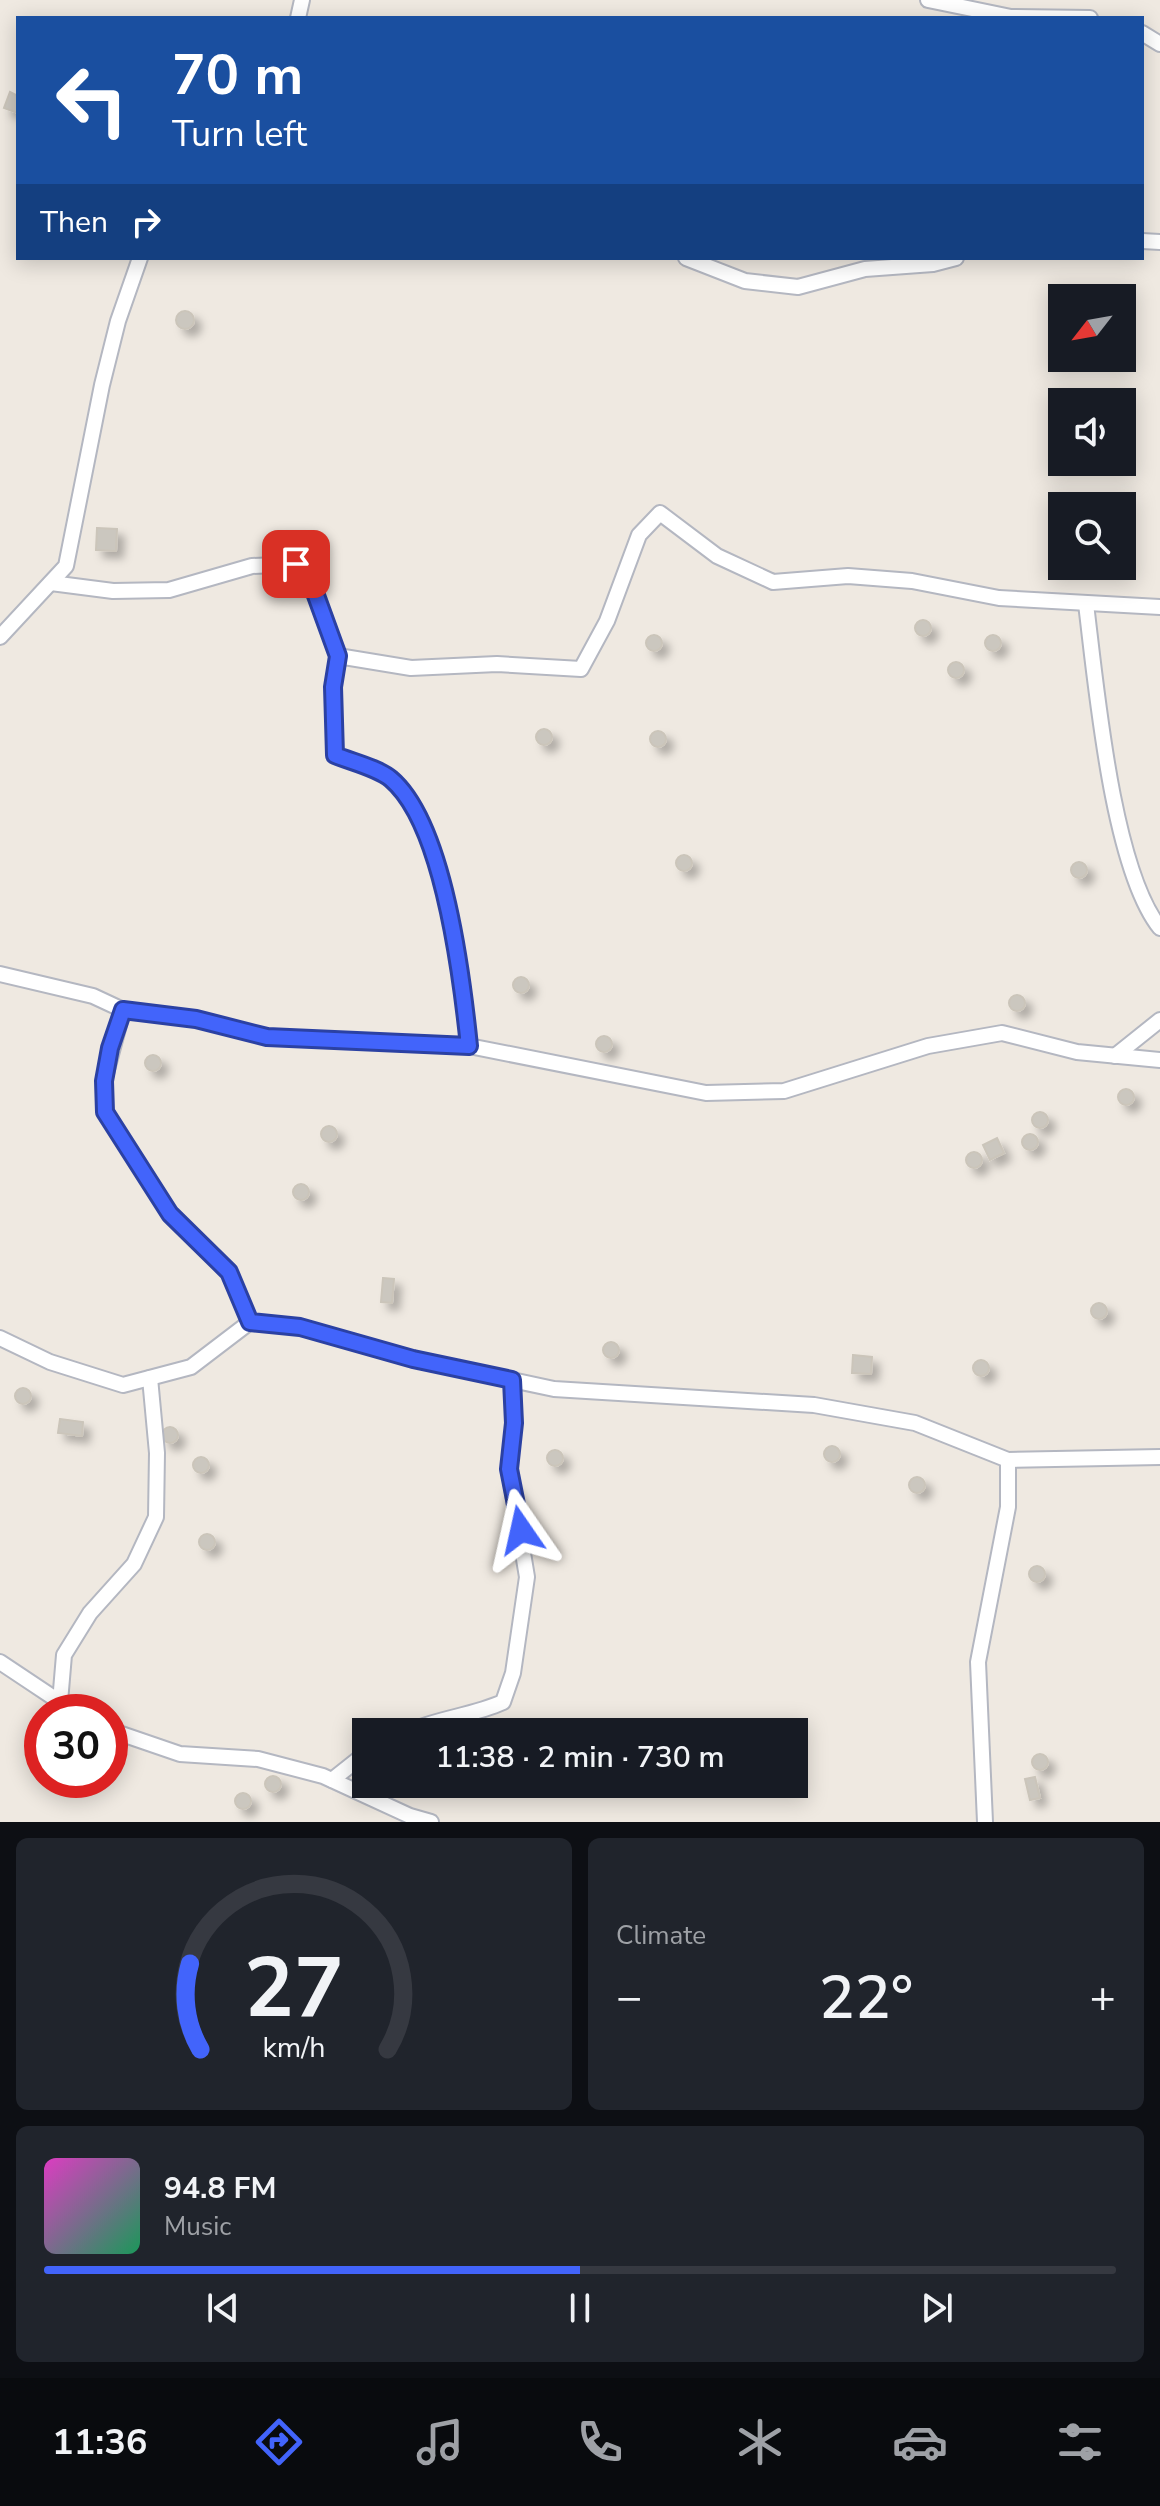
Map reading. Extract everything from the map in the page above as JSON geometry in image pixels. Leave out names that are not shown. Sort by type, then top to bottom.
[{"type":"street","points":[[928,0],[1006,16]]},
{"type":"street","points":[[0,637],[66,566],[102,385],[118,321],[139,260]]},
{"type":"street","points":[[691,260],[745,281],[798,287],[865,269],[948,260]]},
{"type":"street","points":[[338,656],[411,668],[497,664],[581,669],[607,621],[639,535],[660,513],[717,556],[773,582],[848,576],[912,581],[999,598],[1160,607]]},
{"type":"street","points":[[51,583],[113,591],[169,590],[252,566],[296,564],[314,590],[338,656],[333,687],[335,755],[391,778],[423,822],[459,953],[469,1046]]},
{"type":"street","points":[[1086,604],[1128,862],[1149,914],[1160,928]]},
{"type":"street","points":[[0,974],[93,996],[123,1010],[196,1019],[267,1037],[469,1046],[706,1093],[784,1091],[928,1046],[1002,1033],[1077,1052],[1160,1060]]},
{"type":"street","points":[[123,1010],[110,1048],[104,1081],[105,1112],[170,1214],[229,1272],[250,1322]]},
{"type":"street","points":[[1115,1056],[1160,1020]]},
{"type":"street","points":[[0,1338],[50,1362],[123,1385],[191,1367],[250,1322],[300,1327],[413,1359],[554,1389],[814,1405],[915,1423],[1008,1460],[1160,1457]]},
{"type":"street","points":[[61,1694],[64,1655],[90,1613],[134,1564],[156,1517],[157,1453],[150,1378]]},
{"type":"street","points":[[454,1718],[475,1714],[503,1702],[513,1673],[527,1577],[509,1469],[514,1423],[512,1380]]},
{"type":"street","points":[[985,1822],[978,1662],[1008,1507],[1008,1460]]},
{"type":"street","points":[[0,1662],[48,1694]]},
{"type":"street","points":[[128,1736],[180,1754],[258,1759],[332,1780],[410,1816],[431,1822]]},
{"type":"street","points":[[332,1780],[352,1764]]},
{"type":"building","points":[[10,92],[16,95],[16,112],[4,108]]},
{"type":"building","points":[[181,311],[189,311],[194,320],[192,327],[181,329],[176,324],[176,316]]},
{"type":"building","points":[[97,528],[117,529],[116,551],[96,550]]},
{"type":"building","points":[[920,620],[926,620],[931,628],[929,634],[920,636],[915,631],[915,625]]},
{"type":"building","points":[[651,635],[657,635],[662,643],[660,649],[651,651],[646,646],[646,640]]},
{"type":"building","points":[[990,635],[996,635],[1001,643],[999,649],[990,651],[985,646],[985,640]]},
{"type":"building","points":[[953,662],[959,662],[964,670],[962,676],[953,678],[948,673],[948,667]]},
{"type":"building","points":[[541,729],[547,729],[552,737],[550,743],[541,745],[536,740],[536,734]]},
{"type":"building","points":[[655,731],[661,731],[666,739],[664,745],[655,747],[650,742],[650,736]]},
{"type":"building","points":[[681,855],[687,855],[692,863],[690,869],[681,871],[676,866],[676,860]]},
{"type":"building","points":[[1076,862],[1082,862],[1087,870],[1085,876],[1076,878],[1071,873],[1071,867]]},
{"type":"building","points":[[518,977],[524,977],[529,985],[527,991],[518,993],[513,988],[513,982]]},
{"type":"building","points":[[1014,995],[1020,995],[1025,1003],[1023,1009],[1014,1011],[1009,1006],[1009,1000]]},
{"type":"building","points":[[601,1036],[607,1036],[612,1044],[610,1050],[601,1052],[596,1047],[596,1041]]},
{"type":"building","points":[[150,1055],[156,1055],[161,1063],[159,1069],[150,1071],[145,1066],[145,1060]]},
{"type":"building","points":[[1123,1089],[1129,1089],[1134,1097],[1132,1103],[1123,1105],[1118,1100],[1118,1094]]},
{"type":"building","points":[[1037,1112],[1043,1112],[1048,1120],[1046,1126],[1037,1128],[1032,1123],[1032,1117]]},
{"type":"building","points":[[326,1126],[332,1126],[337,1134],[335,1140],[326,1142],[321,1137],[321,1131]]},
{"type":"building","points":[[1027,1134],[1033,1134],[1038,1142],[1036,1148],[1027,1150],[1022,1145],[1022,1139]]},
{"type":"building","points":[[997,1138],[1004,1153],[990,1160],[983,1145]]},
{"type":"building","points":[[971,1152],[977,1152],[982,1160],[980,1166],[971,1168],[966,1163],[966,1157]]},
{"type":"building","points":[[298,1184],[304,1184],[309,1192],[307,1198],[298,1200],[293,1195],[293,1189]]},
{"type":"building","points":[[383,1278],[394,1279],[392,1303],[381,1302]]},
{"type":"building","points":[[1096,1303],[1102,1303],[1107,1311],[1105,1317],[1096,1319],[1091,1314],[1091,1308]]},
{"type":"building","points":[[608,1342],[614,1342],[619,1350],[617,1356],[608,1358],[603,1353],[603,1347]]},
{"type":"building","points":[[853,1355],[872,1357],[871,1374],[852,1373]]},
{"type":"building","points":[[978,1360],[984,1360],[989,1368],[987,1374],[978,1376],[973,1371],[973,1365]]},
{"type":"building","points":[[20,1388],[26,1388],[31,1396],[29,1402],[20,1404],[15,1399],[15,1393]]},
{"type":"building","points":[[60,1419],[83,1422],[82,1436],[58,1433]]},
{"type":"building","points":[[167,1427],[173,1427],[178,1435],[176,1441],[167,1443],[162,1438],[162,1432]]},
{"type":"building","points":[[829,1446],[835,1446],[840,1454],[838,1460],[829,1462],[824,1457],[824,1451]]},
{"type":"building","points":[[552,1450],[558,1450],[563,1458],[561,1464],[552,1466],[547,1461],[547,1455]]},
{"type":"building","points":[[198,1457],[204,1457],[209,1465],[207,1471],[198,1473],[193,1468],[193,1462]]},
{"type":"building","points":[[914,1477],[920,1477],[925,1485],[923,1491],[914,1493],[909,1488],[909,1482]]},
{"type":"building","points":[[204,1534],[210,1534],[215,1542],[213,1548],[204,1550],[199,1545],[199,1539]]},
{"type":"building","points":[[1034,1566],[1040,1566],[1045,1574],[1043,1580],[1034,1582],[1029,1577],[1029,1571]]},
{"type":"building","points":[[1037,1754],[1043,1754],[1048,1762],[1046,1768],[1037,1770],[1032,1765],[1032,1759]]},
{"type":"building","points":[[270,1776],[276,1776],[281,1784],[279,1790],[270,1792],[265,1787],[265,1781]]},
{"type":"building","points":[[1035,1777],[1040,1798],[1030,1800],[1025,1779]]},
{"type":"building","points":[[240,1793],[246,1793],[251,1801],[249,1807],[240,1809],[235,1804],[235,1798]]},
{"type":"route","points":[[296,564],[314,590],[338,656],[333,687],[335,755],[391,778],[423,822],[459,953],[469,1046],[267,1037],[196,1019],[123,1010],[110,1048],[104,1081],[105,1112],[170,1214],[229,1272],[250,1322],[300,1327],[413,1359],[512,1380],[514,1423],[509,1469],[521,1530]]}]
